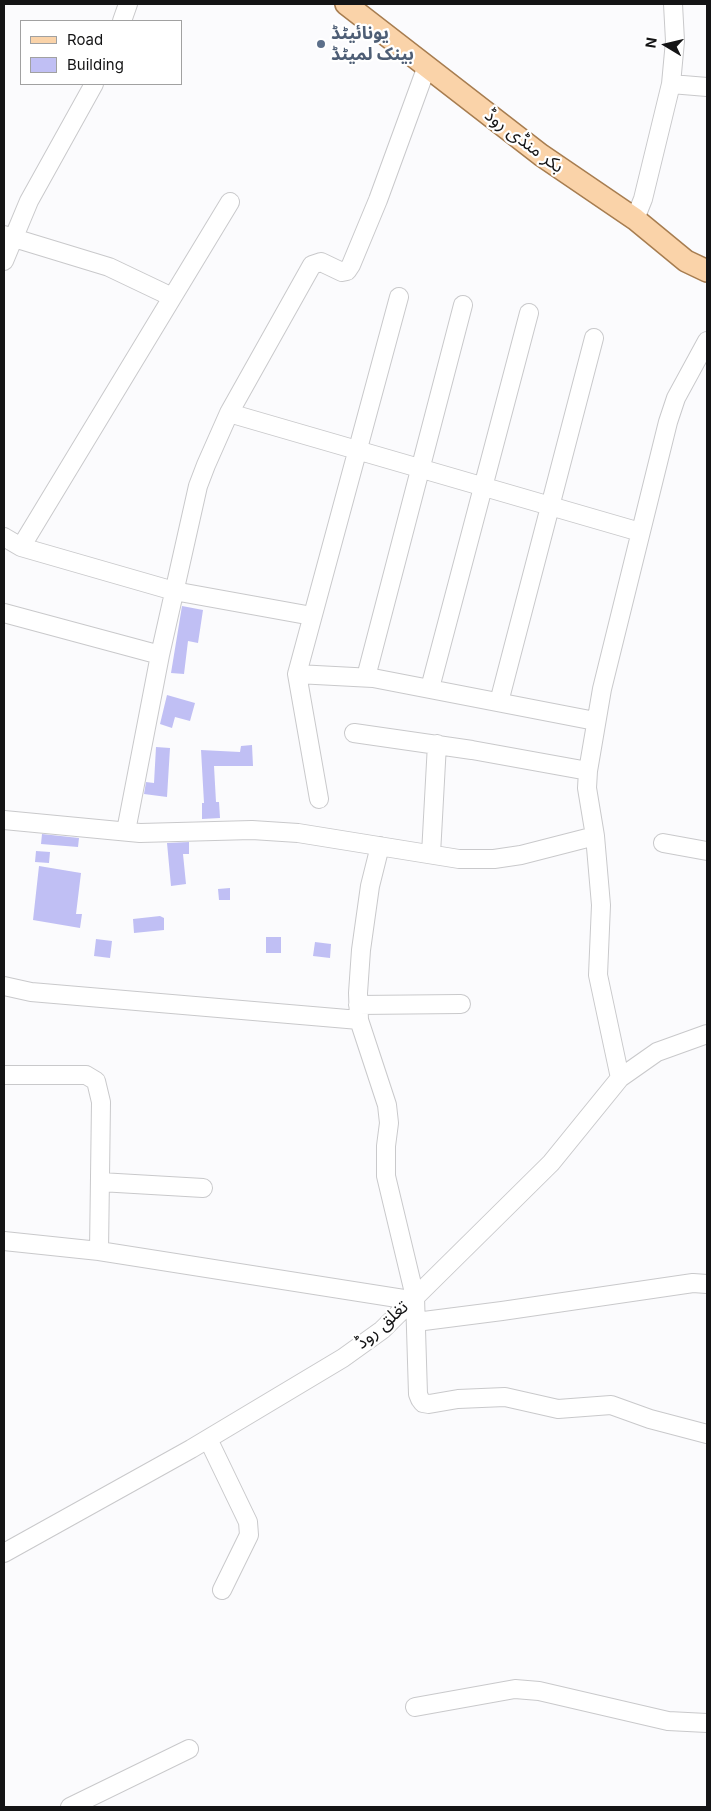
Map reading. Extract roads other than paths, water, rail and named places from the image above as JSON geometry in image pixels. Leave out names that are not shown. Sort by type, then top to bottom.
[{"type":"main road","name":"بکر منڈی روڈ","points":[[346,4],[541,155],[634,219],[686,261],[707,271]]},
{"type":"street","points":[[122,20],[128,4]]},
{"type":"street","points":[[634,219],[643,199],[671,84],[675,40],[673,4]]},
{"type":"street","points":[[126,831],[160,655],[198,486],[228,413],[312,265],[321,262],[342,272],[347,271],[351,265],[375,209],[427,66]]},
{"type":"street","points":[[671,84],[707,87]]},
{"type":"street","points":[[4,261],[8,236],[93,85]]},
{"type":"street","points":[[21,547],[230,202]]},
{"type":"street","points":[[8,236],[109,266],[172,297]]},
{"type":"street","points":[[319,798],[297,674],[399,297]]},
{"type":"street","points":[[366,677],[463,305]]},
{"type":"street","points":[[430,688],[529,313]]},
{"type":"street","points":[[498,702],[594,338]]},
{"type":"street","points":[[620,1078],[598,975],[601,905],[595,836],[587,788],[588,771],[595,721],[668,422],[676,398],[707,341]]},
{"type":"street","points":[[228,413],[640,532]]},
{"type":"street","points":[[4,537],[21,547],[174,591],[312,616]]},
{"type":"street","points":[[4,613],[160,655]]},
{"type":"street","points":[[297,674],[366,677],[595,721]]},
{"type":"street","points":[[354,732],[437,744],[588,771]]},
{"type":"street","points":[[430,854],[437,744]]},
{"type":"street","points":[[4,820],[126,831],[189,833],[252,830],[298,833],[459,860],[494,859],[521,855],[595,836]]},
{"type":"street","points":[[663,843],[707,852]]},
{"type":"street","points":[[380,846],[368,904],[360,967],[359,1013],[387,1105],[389,1123],[386,1146],[386,1176],[416,1322],[418,1394],[423,1403],[490,1396],[505,1397],[558,1409],[611,1405],[650,1419],[707,1434]]},
{"type":"street","points":[[4,986],[31,992],[359,1013],[461,1004]]},
{"type":"street","name":"تغلق روڈ","points":[[4,1553],[208,1439],[343,1358],[382,1330],[551,1163],[620,1078],[657,1052],[707,1034]]},
{"type":"street","points":[[4,1076],[86,1075],[96,1081],[101,1102],[99,1251]]},
{"type":"street","points":[[100,1182],[202,1188]]},
{"type":"street","points":[[4,1241],[99,1251],[412,1299]]},
{"type":"street","points":[[416,1322],[502,1312],[693,1283],[707,1284]]},
{"type":"street","points":[[208,1439],[248,1522],[249,1535],[222,1590]]},
{"type":"street","points":[[414,1707],[515,1689],[539,1691],[668,1721],[707,1723]]},
{"type":"street","points":[[70,1807],[189,1749]]},
{"type":"place","name":"یونائیٹڈ بینک لمیٹڈ","points":[[321,44]]}]
